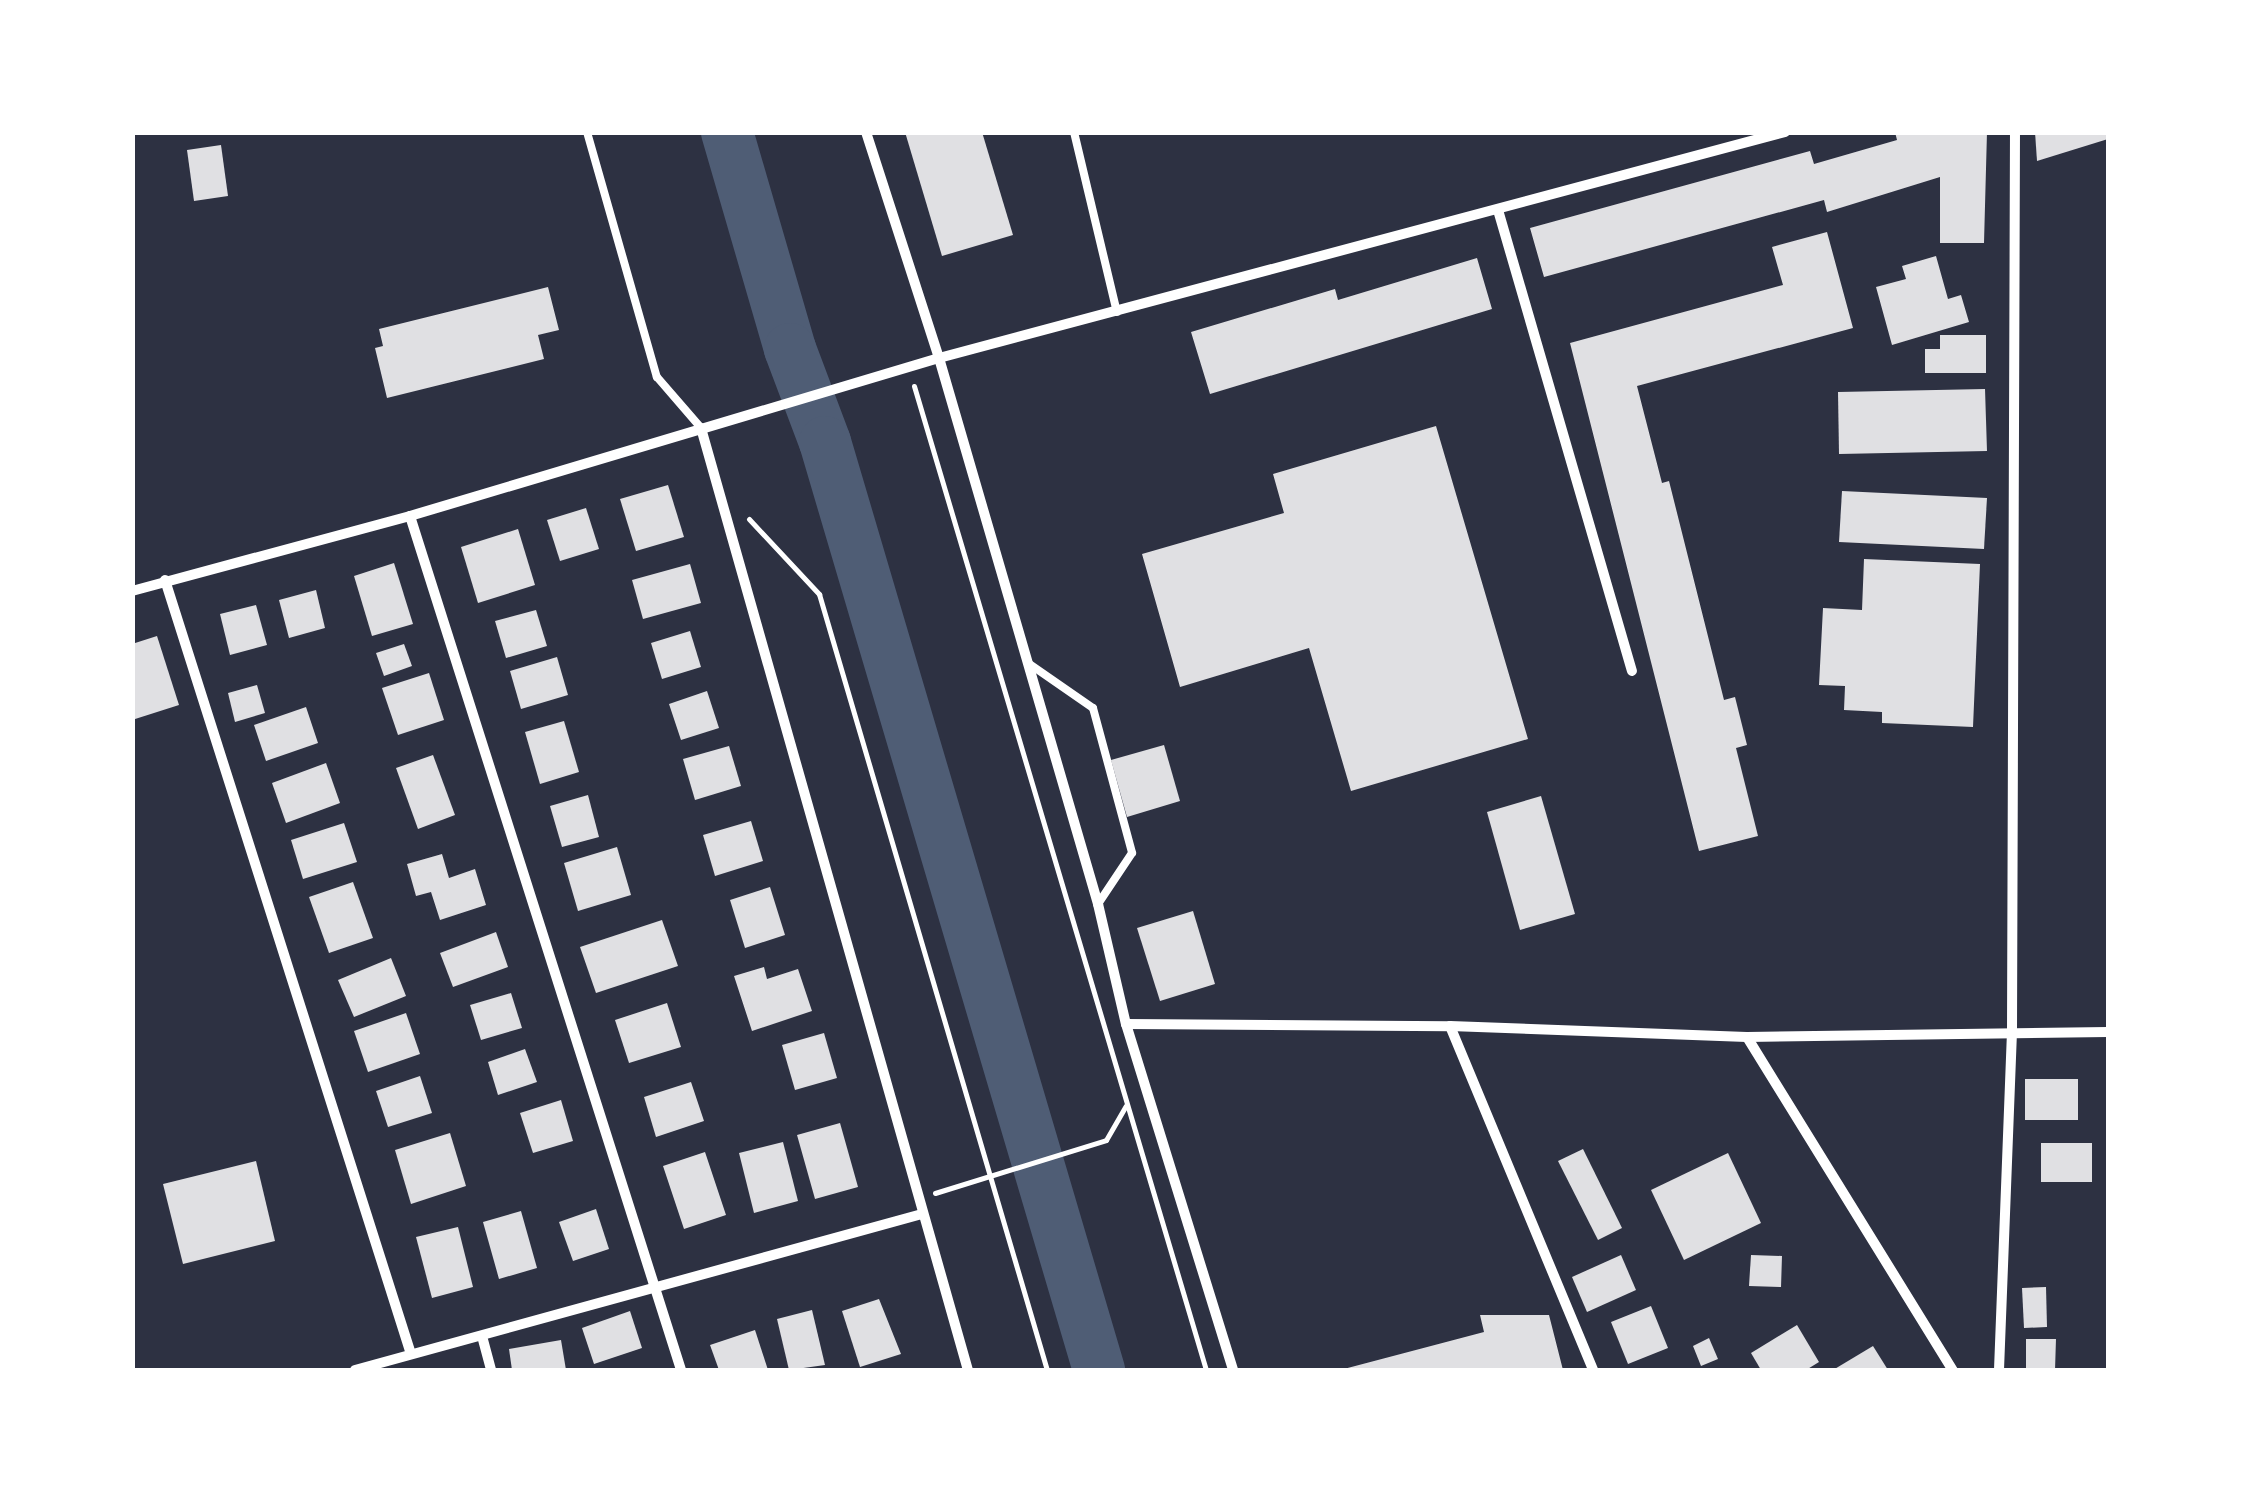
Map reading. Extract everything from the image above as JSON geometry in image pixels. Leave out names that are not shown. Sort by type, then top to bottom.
[{"type":"street","points":[[866,132],[939,358],[1098,904],[1126,1024],[1152,1097],[1233,1370]]},
{"type":"street","points":[[132,591],[410,516],[939,358],[1785,132]]},
{"type":"street","points":[[1999,1370],[2012,1032],[2015,132]]},
{"type":"street","points":[[1498,210],[1632,671]]},
{"type":"street","points":[[701,428],[968,1370]]},
{"type":"street","points":[[410,516],[681,1370]]},
{"type":"street","points":[[165,580],[411,1354]]},
{"type":"street","points":[[1126,1024],[1450,1026],[1747,1036],[2108,1032]]},
{"type":"street","points":[[1450,1026],[1594,1370]]},
{"type":"street","points":[[1747,1036],[1953,1370]]},
{"type":"street","points":[[356,1370],[922,1214]]},
{"type":"street","points":[[482,1336],[490,1370]]},
{"type":"lane","points":[[587,132],[657,377],[701,428]]},
{"type":"lane","points":[[1074,132],[1117,312]]},
{"type":"lane","points":[[1028,664],[1093,708],[1132,852],[1098,904]]},
{"type":"path","points":[[908,367],[1206,1370]]},
{"type":"path","points":[[743,512],[820,594],[1047,1370]]},
{"type":"path","points":[[918,1199],[1106,1140],[1127,1104],[1152,1097]]},
{"type":"building","points":[[905,132],[982,132],[1013,235],[942,256]]},
{"type":"building","points":[[1895,132],[1987,132],[1984,243],[1940,243],[1940,177],[1827,212],[1824,200],[1544,277],[1530,228],[1810,151],[1814,164],[1897,140]]},
{"type":"building","points":[[2035,132],[2108,132],[2108,139],[2037,161]]},
{"type":"building","points":[[221,145],[228,196],[194,201],[187,150]]},
{"type":"building","points":[[1827,232],[1853,328],[1637,386],[1662,483],[1669,481],[1724,700],[1735,697],[1747,745],[1736,748],[1758,836],[1699,851],[1570,343],[1783,285],[1772,247]]},
{"type":"building","points":[[1936,256],[1948,299],[1961,295],[1969,322],[1892,345],[1876,287],[1906,279],[1902,266]]},
{"type":"building","points":[[1477,258],[1492,309],[1210,394],[1191,332],[1335,289],[1338,300]]},
{"type":"building","points":[[548,287],[559,330],[538,335],[544,359],[387,398],[375,348],[383,346],[379,329]]},
{"type":"building","points":[[1940,335],[1986,335],[1986,373],[1925,373],[1925,349],[1940,349]]},
{"type":"building","points":[[1985,389],[1987,451],[1839,454],[1838,392]]},
{"type":"building","points":[[1436,426],[1528,739],[1351,791],[1309,648],[1180,687],[1142,554],[1284,513],[1273,474]]},
{"type":"building","points":[[668,485],[684,537],[636,551],[620,499]]},
{"type":"building","points":[[1842,491],[1987,498],[1984,549],[1839,542]]},
{"type":"building","points":[[586,508],[599,549],[560,561],[547,520]]},
{"type":"building","points":[[518,529],[535,585],[478,603],[461,547]]},
{"type":"building","points":[[1864,559],[1980,564],[1973,727],[1882,723],[1882,712],[1844,710],[1845,686],[1819,685],[1823,608],[1862,610]]},
{"type":"building","points":[[394,563],[413,624],[372,636],[354,576]]},
{"type":"building","points":[[690,564],[701,603],[643,619],[632,580]]},
{"type":"building","points":[[316,590],[325,628],[289,638],[279,600]]},
{"type":"building","points":[[256,605],[267,645],[230,655],[220,614]]},
{"type":"building","points":[[536,610],[547,646],[506,658],[495,621]]},
{"type":"building","points":[[690,631],[701,667],[662,679],[651,643]]},
{"type":"building","points":[[157,636],[179,705],[132,720],[132,644]]},
{"type":"building","points":[[404,644],[412,666],[384,676],[376,653]]},
{"type":"building","points":[[557,657],[568,695],[521,709],[510,671]]},
{"type":"building","points":[[429,673],[444,720],[398,735],[382,688]]},
{"type":"building","points":[[257,685],[265,713],[235,722],[228,693]]},
{"type":"building","points":[[707,691],[719,728],[681,740],[669,704]]},
{"type":"building","points":[[306,707],[318,743],[266,761],[254,725]]},
{"type":"building","points":[[564,721],[579,772],[540,784],[525,732]]},
{"type":"building","points":[[1164,745],[1180,801],[1127,817],[1111,760]]},
{"type":"building","points":[[729,746],[741,786],[695,800],[683,759]]},
{"type":"building","points":[[433,755],[455,815],[418,829],[396,768]]},
{"type":"building","points":[[326,763],[340,803],[286,823],[272,783]]},
{"type":"building","points":[[588,795],[599,837],[562,847],[550,806]]},
{"type":"building","points":[[1541,796],[1575,914],[1520,930],[1487,812]]},
{"type":"building","points":[[751,821],[763,861],[715,876],[703,835]]},
{"type":"building","points":[[344,823],[357,862],[303,879],[291,840]]},
{"type":"building","points":[[617,847],[631,895],[578,911],[564,863]]},
{"type":"building","points":[[442,854],[449,878],[475,869],[486,905],[440,920],[431,892],[416,896],[407,864]]},
{"type":"building","points":[[353,882],[373,938],[329,953],[309,897]]},
{"type":"building","points":[[770,887],[785,935],[745,948],[730,900]]},
{"type":"building","points":[[1193,911],[1215,984],[1160,1001],[1137,928]]},
{"type":"building","points":[[662,920],[678,966],[596,993],[580,947]]},
{"type":"building","points":[[496,932],[508,967],[453,987],[440,953]]},
{"type":"building","points":[[391,958],[406,996],[354,1017],[338,980]]},
{"type":"building","points":[[764,967],[767,979],[798,969],[812,1011],[752,1031],[734,976]]},
{"type":"building","points":[[511,993],[522,1028],[481,1040],[470,1005]]},
{"type":"building","points":[[667,1003],[681,1047],[629,1063],[615,1020]]},
{"type":"building","points":[[406,1013],[420,1054],[368,1072],[354,1031]]},
{"type":"building","points":[[824,1033],[837,1078],[795,1090],[782,1045]]},
{"type":"building","points":[[525,1049],[537,1082],[498,1095],[488,1062]]},
{"type":"building","points":[[420,1076],[432,1113],[388,1127],[376,1091]]},
{"type":"building","points":[[2025,1079],[2078,1079],[2078,1120],[2025,1120]]},
{"type":"building","points":[[691,1082],[704,1121],[656,1137],[644,1097]]},
{"type":"building","points":[[561,1100],[573,1141],[533,1153],[520,1113]]},
{"type":"building","points":[[840,1123],[858,1187],[815,1199],[797,1135]]},
{"type":"building","points":[[450,1133],[466,1186],[411,1204],[395,1150]]},
{"type":"building","points":[[783,1142],[798,1201],[754,1213],[739,1153]]},
{"type":"building","points":[[2041,1143],[2092,1143],[2092,1182],[2041,1182]]},
{"type":"building","points":[[1583,1149],[1622,1228],[1598,1240],[1558,1161]]},
{"type":"building","points":[[705,1152],[726,1215],[684,1229],[663,1166]]},
{"type":"building","points":[[1728,1153],[1761,1223],[1684,1260],[1651,1190]]},
{"type":"building","points":[[256,1161],[275,1241],[183,1264],[163,1184]]},
{"type":"building","points":[[596,1209],[609,1249],[573,1261],[559,1222]]},
{"type":"building","points":[[521,1211],[537,1268],[499,1279],[483,1222]]},
{"type":"building","points":[[458,1227],[473,1287],[432,1298],[416,1237]]},
{"type":"building","points":[[1621,1255],[1636,1290],[1587,1312],[1572,1277]]},
{"type":"building","points":[[1751,1255],[1782,1256],[1781,1287],[1749,1286]]},
{"type":"building","points":[[2046,1287],[2047,1327],[2024,1328],[2022,1288]]},
{"type":"building","points":[[879,1299],[901,1354],[860,1367],[842,1311]]},
{"type":"building","points":[[1651,1306],[1668,1348],[1628,1364],[1611,1322]]},
{"type":"building","points":[[812,1310],[825,1365],[789,1370],[777,1319]]},
{"type":"building","points":[[630,1311],[642,1348],[594,1364],[582,1328]]},
{"type":"building","points":[[1480,1315],[1549,1315],[1563,1370],[1340,1370],[1484,1332]]},
{"type":"building","points":[[1797,1325],[1819,1362],[1806,1370],[1761,1370],[1751,1353]]},
{"type":"building","points":[[755,1330],[768,1370],[719,1370],[710,1345]]},
{"type":"building","points":[[1709,1338],[1718,1359],[1701,1366],[1693,1346]]},
{"type":"building","points":[[2026,1339],[2056,1339],[2055,1370],[2026,1370]]},
{"type":"building","points":[[561,1340],[566,1370],[512,1370],[509,1349]]},
{"type":"building","points":[[1873,1346],[1888,1370],[1833,1370]]},
{"type":"waterway","points":[[727,132],[790,349],[825,442],[1099,1370]]}]
